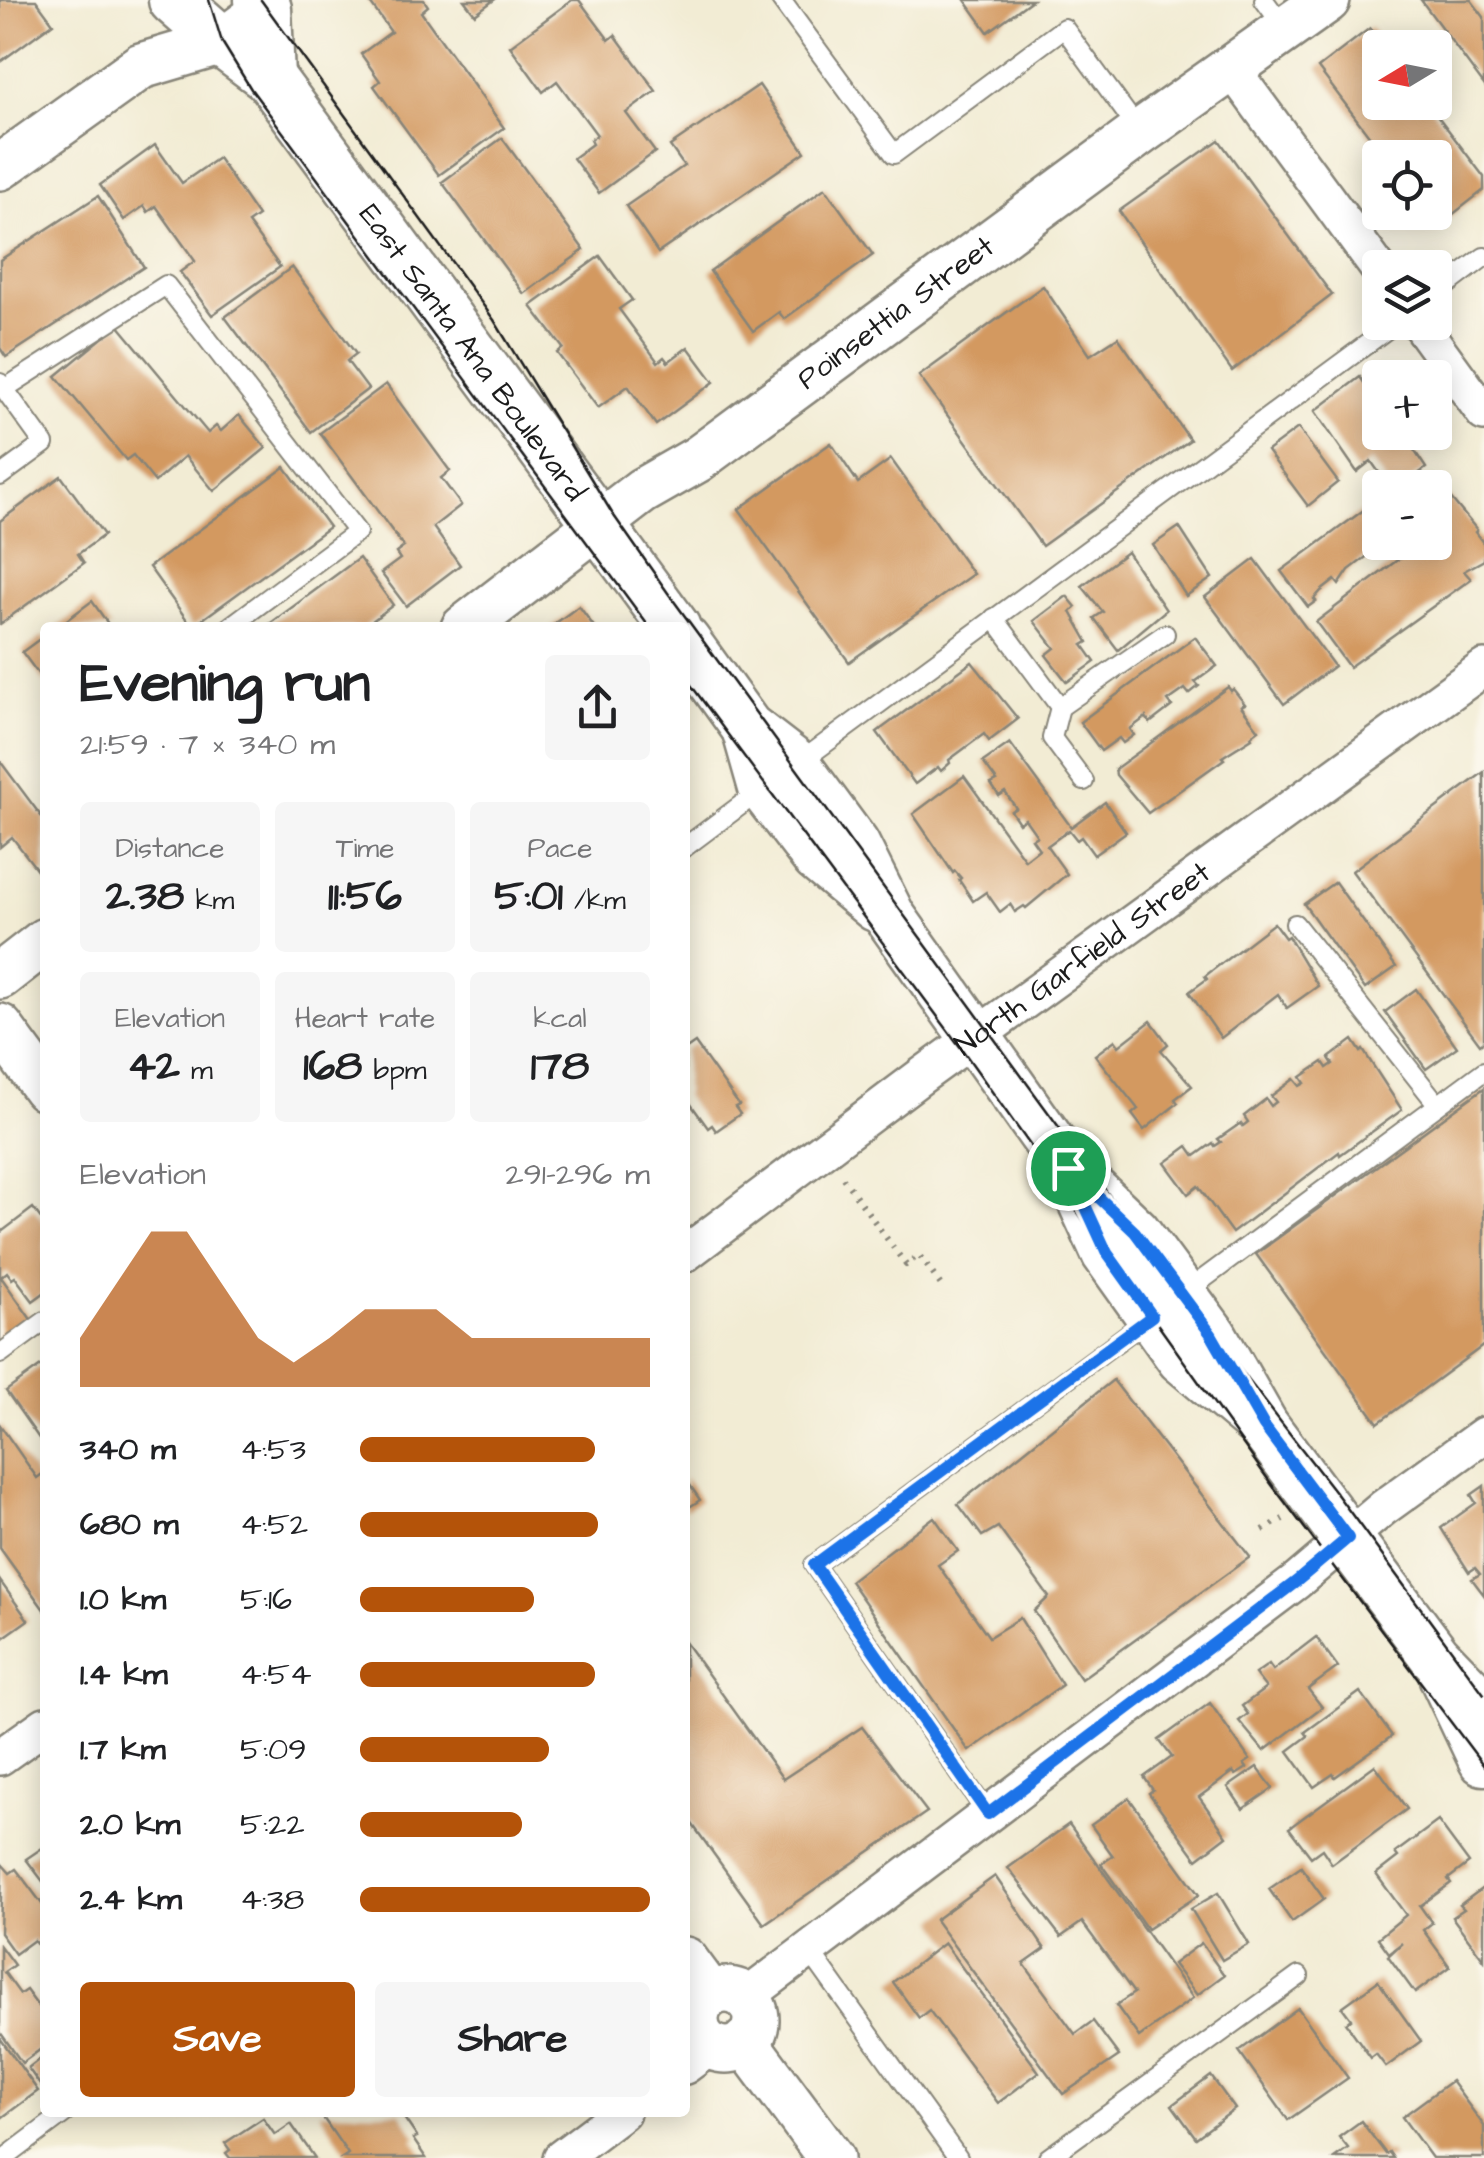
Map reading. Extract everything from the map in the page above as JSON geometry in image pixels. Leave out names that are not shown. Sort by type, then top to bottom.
[{"type":"main road","name":"East Santa Ana Boulevard","points":[[175,0],[222,42],[270,77],[670,622]]},
{"type":"main road","points":[[268,3],[270,77]]},
{"type":"main road","points":[[690,649],[780,776],[817,857],[890,917],[1068,1168],[1135,1232],[1167,1306],[1211,1334],[1264,1426],[1434,1656],[1484,1708]]},
{"type":"main road","points":[[1434,1656],[1484,1760]]},
{"type":"street","points":[[141,66],[175,0]]},
{"type":"street","name":"Poinsettia Street","points":[[472,622],[642,490],[698,459],[1231,68],[1275,15],[1326,0]]},
{"type":"street","points":[[0,167],[141,66],[222,42],[268,3]]},
{"type":"street","points":[[1231,68],[1365,250]]},
{"type":"street","points":[[1431,340],[1484,413]]},
{"type":"street","name":"North Garfield Street","points":[[690,1250],[976,1036],[1484,668]]},
{"type":"street","points":[[0,976],[40,945]]},
{"type":"street","points":[[0,985],[0,1000]]},
{"type":"street","points":[[0,1027],[40,1081]]},
{"type":"street","points":[[831,2158],[702,2038],[696,2014],[714,1984],[809,1950],[1484,1434]]},
{"type":"street","points":[[0,1757],[40,1729]]},
{"type":"street","points":[[561,2158],[615,2117]]},
{"type":"lane","points":[[780,0],[894,154],[1064,28],[1141,132]]},
{"type":"lane","points":[[1452,281],[1484,256]]},
{"type":"lane","points":[[0,476],[44,444],[2,386],[166,285],[358,532],[236,622]]},
{"type":"lane","points":[[690,843],[1373,340]]},
{"type":"lane","points":[[994,618],[1060,707]]},
{"type":"lane","points":[[1084,781],[1052,738],[1060,707],[1165,634]]},
{"type":"lane","points":[[1296,924],[1438,1106]]},
{"type":"lane","points":[[988,1814],[814,1565],[1484,1071]]},
{"type":"lane","points":[[0,1354],[40,1324]]},
{"type":"lane","points":[[809,1950],[958,2158]]},
{"type":"lane","points":[[1048,2158],[1299,1976]]},
{"type":"lane","points":[[5,2158],[59,2117]]},
{"type":"path","points":[[822,1150],[906,1264],[919,1255],[943,1288]]},
{"type":"path","points":[[1263,1530],[1288,1516]]},
{"type":"building","points":[[0,0],[36,0],[53,23],[0,62]]},
{"type":"building","points":[[368,0],[424,0],[428,6],[421,12],[504,128],[439,175],[374,86],[380,81],[361,54],[391,32]]},
{"type":"building","points":[[464,0],[494,0],[475,14]]},
{"type":"building","points":[[572,0],[579,0],[609,40],[615,35],[656,91],[626,113],[655,152],[599,193],[573,158],[592,144],[590,140],[597,135],[557,81],[543,92],[510,46]]},
{"type":"building","points":[[965,0],[1032,0],[988,32]]},
{"type":"building","points":[[1421,0],[1471,0],[1484,17],[1484,85],[1452,42],[1452,30],[1443,30]]},
{"type":"building","points":[[1362,34],[1362,120],[1441,120],[1484,177],[1484,190],[1452,215],[1452,140],[1372,140],[1318,68]]},
{"type":"building","points":[[759,85],[805,152],[658,253],[626,206],[684,166],[670,146]]},
{"type":"building","points":[[502,138],[584,250],[524,294],[442,182]]},
{"type":"building","points":[[1219,140],[1332,295],[1232,371],[1119,211]]},
{"type":"building","points":[[155,145],[182,183],[218,158],[258,216],[248,223],[280,267],[212,315],[180,272],[195,261],[156,206],[148,212],[144,206],[124,220],[100,185]]},
{"type":"building","points":[[825,188],[873,255],[784,319],[779,312],[753,331],[710,271]]},
{"type":"building","points":[[98,196],[144,267],[6,357],[0,348],[0,260]]},
{"type":"building","points":[[600,256],[632,300],[619,309],[658,362],[664,357],[668,362],[688,347],[714,382],[656,425],[628,386],[598,408],[557,353],[563,348],[531,306]]},
{"type":"building","points":[[292,267],[356,354],[347,361],[368,389],[311,432],[225,317]]},
{"type":"building","points":[[1043,286],[1090,355],[1118,337],[1190,440],[1042,546],[919,376]]},
{"type":"building","points":[[118,325],[208,433],[216,426],[221,431],[239,415],[266,448],[214,491],[185,456],[155,482],[133,455],[126,460],[56,376]]},
{"type":"building","points":[[1360,377],[1362,450],[1414,450],[1426,468],[1377,470],[1371,461],[1357,472],[1315,411]]},
{"type":"building","points":[[386,384],[450,471],[441,478],[461,505],[433,527],[460,565],[406,606],[381,573],[400,559],[396,553],[404,547],[320,433]]},
{"type":"building","points":[[1298,428],[1338,482],[1308,506],[1267,451]]},
{"type":"building","points":[[831,443],[858,483],[891,459],[973,574],[849,662],[739,509]]},
{"type":"building","points":[[285,467],[329,527],[199,622],[188,622],[149,567]]},
{"type":"building","points":[[61,476],[104,535],[78,554],[84,563],[0,624],[0,521]]},
{"type":"building","points":[[1452,499],[1477,530],[1484,544],[1484,560],[1464,571],[1471,579],[1349,667],[1316,622],[1397,560],[1452,560]]},
{"type":"building","points":[[1362,511],[1362,560],[1339,585],[1335,580],[1308,607],[1281,571]]},
{"type":"building","points":[[1179,527],[1212,578],[1186,596],[1153,545]]},
{"type":"building","points":[[1127,552],[1166,610],[1118,650],[1094,618],[1103,612],[1082,586]]},
{"type":"building","points":[[359,558],[393,605],[371,622],[272,622]]},
{"type":"building","points":[[1255,559],[1334,666],[1284,704],[1205,597]]},
{"type":"building","points":[[1067,596],[1076,607],[1071,612],[1088,642],[1083,645],[1095,662],[1067,682],[1046,655],[1055,648],[1034,621]]},
{"type":"building","points":[[92,601],[107,622],[64,622]]},
{"type":"building","points":[[579,606],[591,622],[557,622]]},
{"type":"building","points":[[1195,637],[1217,666],[1195,682],[1199,686],[1189,694],[1185,689],[1168,701],[1172,706],[1150,723],[1146,717],[1130,729],[1134,735],[1123,743],[1119,738],[1101,751],[1080,722]]},
{"type":"building","points":[[40,639],[40,676],[22,652]]},
{"type":"building","points":[[972,662],[1018,719],[989,741],[984,734],[949,760],[941,771],[938,767],[915,784],[877,732]]},
{"type":"building","points":[[1228,687],[1245,704],[1241,706],[1259,730],[1148,813],[1115,769]]},
{"type":"building","points":[[1010,743],[1071,827],[1105,802],[1126,832],[1094,855],[1081,837],[1077,840],[1069,830],[1047,846],[1067,874],[1026,908],[1015,912],[1010,904],[1000,912],[986,892],[973,901],[961,878],[953,873],[913,814],[964,776],[1025,860],[1039,849],[1032,839],[1037,836],[1025,819],[1019,823],[1011,811],[1016,808],[1005,792],[999,796],[991,784],[997,781],[983,762]]},
{"type":"building","points":[[0,761],[40,815],[40,874],[12,837],[0,847]]},
{"type":"building","points":[[1484,772],[1484,1041],[1480,1044],[1352,871]]},
{"type":"building","points":[[1335,882],[1396,967],[1365,989],[1304,904]]},
{"type":"building","points":[[1274,923],[1285,938],[1288,936],[1318,986],[1287,1008],[1278,994],[1221,1038],[1189,992]]},
{"type":"building","points":[[1416,989],[1457,1047],[1426,1069],[1385,1012]]},
{"type":"building","points":[[1151,1021],[1168,1044],[1161,1050],[1192,1086],[1175,1099],[1178,1103],[1144,1130],[1132,1114],[1138,1109],[1095,1055],[1115,1040],[1119,1046]]},
{"type":"building","points":[[1353,1040],[1402,1110],[1232,1233],[1198,1186],[1188,1194],[1165,1163],[1188,1146],[1195,1156],[1213,1143],[1215,1146],[1221,1142],[1218,1139],[1248,1122],[1244,1116],[1266,1099],[1271,1106],[1276,1102],[1271,1096],[1294,1079],[1300,1086],[1305,1083],[1301,1077],[1323,1062],[1327,1068],[1333,1064],[1329,1058]]},
{"type":"building","points":[[695,1043],[739,1105],[735,1107],[740,1114],[716,1131],[712,1125],[708,1128],[690,1103],[690,1046]]},
{"type":"building","points":[[1484,1088],[1484,1345],[1378,1423],[1256,1254]]},
{"type":"building","points":[[33,1208],[40,1217],[40,1296],[33,1301],[15,1277],[12,1279],[7,1272],[1,1277],[32,1321],[0,1343],[0,1233]]},
{"type":"building","points":[[40,1367],[40,1440],[6,1391]]},
{"type":"building","points":[[1113,1380],[1250,1557],[1081,1679],[1034,1611],[1049,1597],[998,1527],[982,1536],[958,1504]]},
{"type":"building","points":[[0,1425],[37,1478],[40,1476],[40,1604],[0,1548]]},
{"type":"building","points":[[690,1485],[700,1500],[690,1507]]},
{"type":"building","points":[[1484,1486],[1484,1595],[1472,1579],[1480,1574],[1475,1568],[1469,1572],[1441,1528],[1476,1503],[1471,1495]]},
{"type":"building","points":[[934,1517],[958,1551],[938,1565],[989,1637],[1020,1618],[1062,1685],[969,1751],[850,1581]]},
{"type":"building","points":[[0,1581],[28,1620],[0,1640]]},
{"type":"building","points":[[1316,1637],[1338,1667],[1308,1689],[1322,1707],[1264,1751],[1239,1721],[1248,1714],[1242,1706],[1266,1688],[1255,1674],[1269,1664],[1273,1670]]},
{"type":"building","points":[[690,1649],[783,1779],[862,1727],[927,1812],[764,1924],[690,1821]]},
{"type":"building","points":[[1360,1692],[1392,1736],[1335,1777],[1333,1774],[1314,1787],[1288,1751],[1308,1736],[1305,1732]]},
{"type":"building","points":[[1210,1703],[1250,1760],[1244,1764],[1247,1768],[1236,1775],[1233,1772],[1199,1797],[1227,1836],[1197,1859],[1149,1793],[1153,1790],[1144,1777],[1172,1757],[1159,1740]]},
{"type":"building","points":[[1375,1765],[1407,1809],[1332,1864],[1322,1849],[1311,1857],[1289,1828]]},
{"type":"building","points":[[1257,1767],[1273,1788],[1243,1809],[1228,1787]]},
{"type":"building","points":[[1129,1798],[1199,1895],[1147,1929],[1101,1864],[1113,1856],[1091,1825]]},
{"type":"building","points":[[1438,1821],[1469,1863],[1448,1879],[1451,1883],[1420,1906],[1432,1923],[1423,1930],[1450,1967],[1415,1993],[1388,1956],[1402,1943],[1389,1953],[1378,1938],[1406,1915],[1376,1874],[1398,1857],[1395,1853]]},
{"type":"building","points":[[1069,1824],[1193,1998],[1139,2037],[1116,2005],[1134,1993],[1082,1922],[1061,1937],[1008,1868]]},
{"type":"building","points":[[40,1849],[40,1877],[26,1859]]},
{"type":"building","points":[[2,1864],[10,1873],[16,1869],[40,1901],[40,1948],[34,1940],[15,1954],[0,1933]]},
{"type":"building","points":[[1301,1867],[1324,1899],[1292,1922],[1269,1889]]},
{"type":"building","points":[[995,1876],[1045,1949],[1024,1964],[1075,2034],[1093,2021],[1119,2056],[1063,2094],[935,1920]]},
{"type":"building","points":[[1484,1887],[1484,1960],[1452,1917],[1464,1909],[1460,1905]]},
{"type":"building","points":[[1218,1893],[1249,1944],[1222,1960],[1191,1909]]},
{"type":"building","points":[[944,1943],[1039,2072],[998,2103],[929,2010],[919,2018],[893,1982]]},
{"type":"building","points":[[1201,1943],[1224,1975],[1197,1995],[1173,1964]]},
{"type":"building","points":[[0,1946],[14,1965],[4,1972],[20,1994],[26,1990],[40,2009],[40,2050],[22,2063],[0,2032]]},
{"type":"building","points":[[1378,1981],[1421,2041],[1386,2067],[1376,2054],[1371,2058],[1346,2023],[1351,2019],[1342,2007]]},
{"type":"building","points":[[1298,2008],[1348,2078],[1288,2120],[1239,2051]]},
{"type":"building","points":[[0,2038],[38,2091],[0,2119]]},
{"type":"building","points":[[40,2059],[40,2085],[28,2068]]},
{"type":"building","points":[[1211,2076],[1235,2109],[1196,2138],[1172,2105]]},
{"type":"building","points":[[1451,2081],[1484,2126],[1484,2158],[1432,2158],[1402,2117]]},
{"type":"building","points":[[322,2117],[403,2117],[426,2158],[342,2158],[348,2154]]},
{"type":"building","points":[[263,2118],[275,2135],[291,2124],[315,2158],[230,2158],[225,2143]]},
{"type":"building","points":[[1361,2121],[1393,2158],[1334,2158],[1348,2148],[1339,2137]]},
{"type":"tram line","points":[[209,0],[222,42],[251,89],[646,622]]},
{"type":"tram line","points":[[261,0],[494,320],[612,513],[689,622]]},
{"type":"tram line","points":[[690,623],[1182,1295],[1336,1493],[1484,1694]]},
{"type":"tram line","points":[[690,684],[961,1048],[1272,1485],[1484,1766]]},
{"type":"route","points":[[1068,1168],[1135,1232],[1211,1334],[1264,1426],[1348,1538],[1297,1581],[988,1814],[814,1565],[1152,1316],[1107,1253],[1068,1168]]}]
